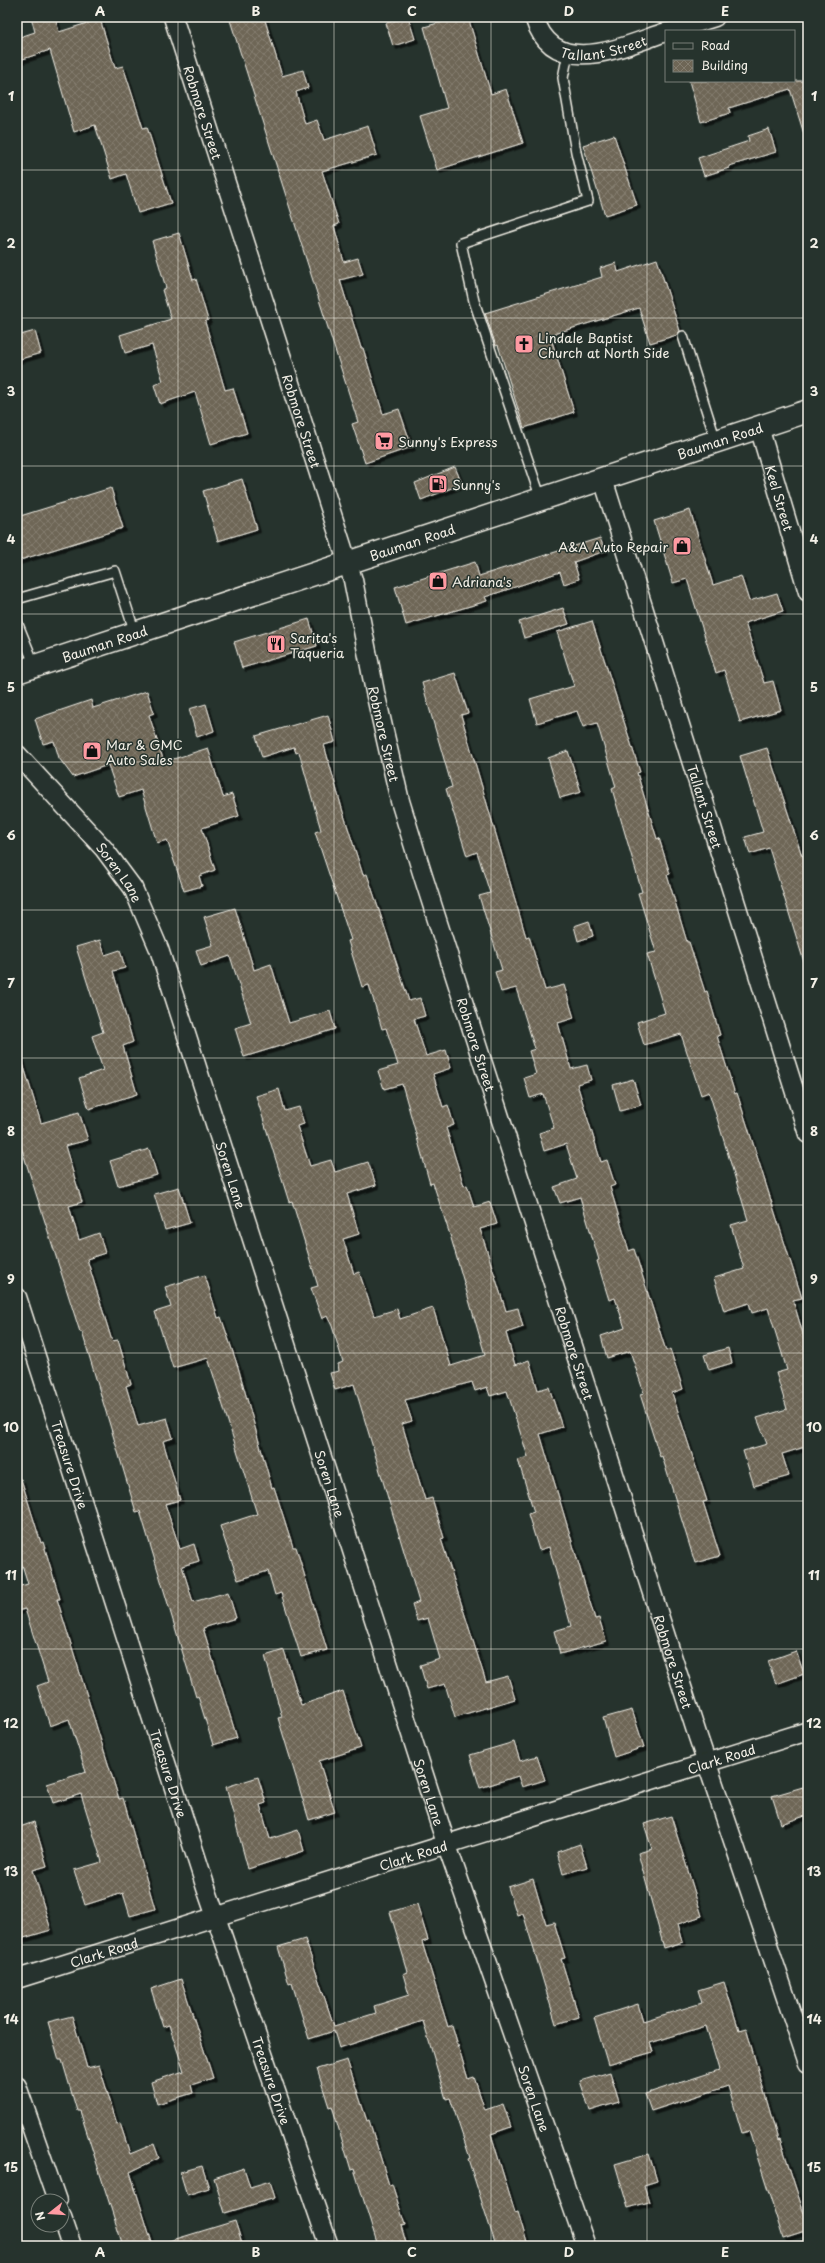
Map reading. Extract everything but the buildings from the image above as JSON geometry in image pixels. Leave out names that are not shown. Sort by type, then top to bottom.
[{"type":"street","name":"Robmore Street","points":[[173,17],[348,563],[358,600],[375,692],[402,809],[707,1762],[808,2063]]},
{"type":"street","name":"Tallant Street","points":[[534,17],[542,34],[550,42],[568,53],[593,55],[665,32]]},
{"type":"street","points":[[674,30],[715,17]]},
{"type":"street","name":"Bauman Road","points":[[26,669],[808,411]]},
{"type":"street","name":"Keel Street","points":[[758,428],[808,592]]},
{"type":"street","name":"Tallant Street","points":[[603,479],[808,1134]]},
{"type":"street","name":"Soren Lane","points":[[17,754],[104,849],[129,883],[160,949],[446,1845],[586,2246]]},
{"type":"street","name":"Treasure Drive","points":[[17,1297],[215,1917],[329,2246]]},
{"type":"street","name":"Clark Road","points":[[17,1979],[808,1731]]},
{"type":"street","points":[[17,2086],[54,2193]]},
{"type":"street","points":[[68,2233],[72,2246]]},
{"type":"lane","points":[[541,499],[474,301],[461,243],[588,201],[576,152],[563,78],[568,53]]},
{"type":"lane","points":[[683,336],[716,441]]},
{"type":"lane","points":[[17,599],[116,571],[135,633]]},
{"type":"lane","points":[[17,622],[26,669]]},
{"type":"place","name":"Lindale Baptist Church at North Side","points":[[524,344]]},
{"type":"place","name":"Sunny's Express","points":[[384,441]]},
{"type":"place","name":"Sunny's","points":[[438,484]]},
{"type":"place","name":"A&A Auto Repair","points":[[682,546]]},
{"type":"place","name":"Adriana's","points":[[438,581]]},
{"type":"place","name":"Sarita's Taqueria","points":[[276,644]]},
{"type":"place","name":"Mar & GMC Auto Sales","points":[[92,751]]}]
